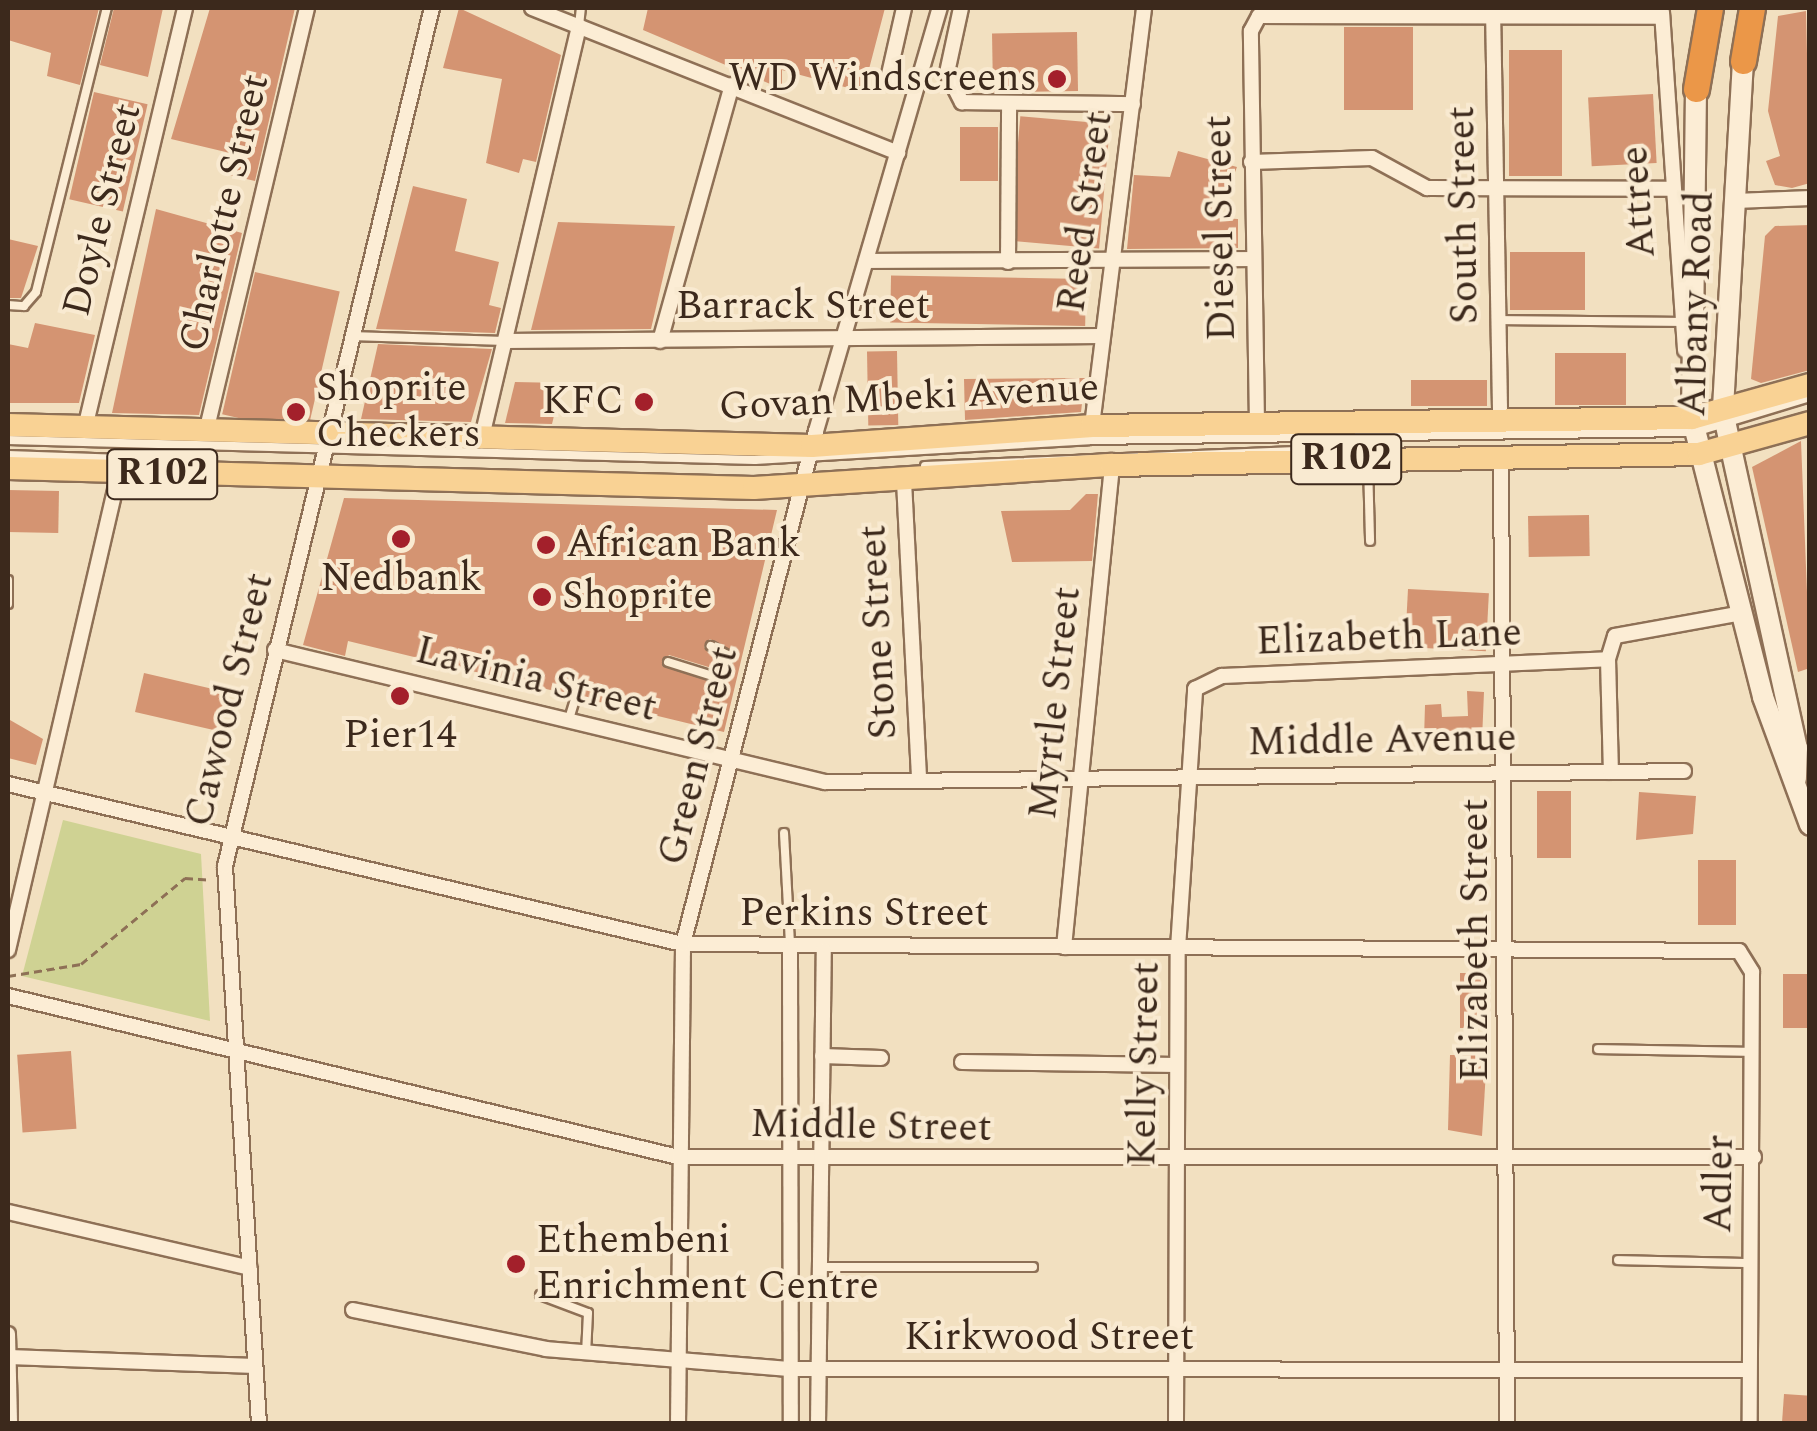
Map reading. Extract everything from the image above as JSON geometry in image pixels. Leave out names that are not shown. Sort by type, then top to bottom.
[{"type":"highway","points":[[1696,89],[1704,8]]},
{"type":"highway","points":[[1743,61],[1748,8]]},
{"type":"main road","name":"Albany Road","points":[[1743,61],[1726,431],[1796,748],[1796,781],[1810,825]]},
{"type":"main road","name":"Albany Road","points":[[1696,89],[1689,390],[1696,438],[1742,613],[1796,748]]},
{"type":"main road","name":"Govan Mbeki Avenue","points":[[8,468],[118,472],[322,458],[481,441],[810,452],[1092,426],[1500,422],[1696,438],[1726,431],[1810,385]]},
{"type":"main road","name":"Govan Mbeki Avenue","points":[[8,425],[206,432],[322,458],[904,482],[1112,465],[1501,456],[1810,423]]},
{"type":"street","name":"Doyle Street","points":[[85,428],[186,8]]},
{"type":"street","name":"Charlotte Street","points":[[206,432],[306,8]]},
{"type":"street","name":"Cawood Street","points":[[259,1424],[240,1055],[224,880],[230,836],[432,8]]},
{"type":"street","points":[[532,8],[898,153]]},
{"type":"street","points":[[887,83],[904,8]]},
{"type":"street","name":"Green Street","points":[[678,1424],[683,944],[736,762],[810,452],[940,8]]},
{"type":"street","points":[[961,8],[950,86],[969,105],[1133,104]]},
{"type":"street","name":"Reed Street","points":[[1092,426],[1144,8]]},
{"type":"street","points":[[1494,11],[1662,12]]},
{"type":"street","name":"Diesel Street","points":[[1256,424],[1251,30],[1270,12],[1494,11]]},
{"type":"street","name":"South Street","points":[[1494,11],[1500,422]]},
{"type":"street","name":"Attree","points":[[1662,12],[1668,190],[1689,390]]},
{"type":"street","points":[[481,441],[579,26]]},
{"type":"street","points":[[660,341],[732,85]]},
{"type":"street","points":[[1008,262],[1009,107]]},
{"type":"street","points":[[1251,162],[1372,158],[1428,188],[1496,192],[1668,190]]},
{"type":"street","points":[[1736,200],[1810,198]]},
{"type":"street","points":[[866,261],[1254,259]]},
{"type":"street","name":"Barrack Street","points":[[505,341],[1102,336]]},
{"type":"street","name":"Elizabeth Street","points":[[1501,456],[1508,773],[1507,1424]]},
{"type":"street","name":"Myrtle Street","points":[[1064,947],[1112,465]]},
{"type":"street","points":[[8,950],[118,472]]},
{"type":"street","name":"Stone Street","points":[[904,482],[919,779]]},
{"type":"street","points":[[1611,772],[1608,659],[1616,636],[1742,613]]},
{"type":"street","name":"Lavinia Street","points":[[276,650],[825,782],[1080,774]]},
{"type":"street","name":"Elizabeth Lane","points":[[1191,706],[1201,682],[1222,676],[1507,668],[1608,659]]},
{"type":"street","name":"Kelly Street","points":[[1176,1424],[1178,948],[1191,706]]},
{"type":"street","name":"Middle Avenue","points":[[1080,774],[1684,770]]},
{"type":"street","name":"Perkins Street","points":[[8,784],[683,944],[790,950],[1064,947],[1738,951]]},
{"type":"street","points":[[790,950],[791,1424]]},
{"type":"street","points":[[818,1424],[824,950]]},
{"type":"street","name":"Adler","points":[[1738,951],[1752,972],[1750,1424]]},
{"type":"street","name":"Middle Street","points":[[8,996],[240,1055],[678,1157],[822,1161],[1754,1157]]},
{"type":"street","points":[[822,1056],[881,1058]]},
{"type":"street","points":[[962,1062],[1177,1065]]},
{"type":"street","points":[[8,1212],[250,1268]]},
{"type":"street","name":"Kirkwood Street","points":[[353,1310],[586,1354],[791,1369],[1749,1370]]},
{"type":"street","points":[[8,1334],[10,1424]]},
{"type":"street","points":[[9,1357],[255,1366]]},
{"type":"lane","points":[[8,305],[24,306],[36,292],[107,8]]},
{"type":"lane","points":[[579,26],[581,8]]},
{"type":"lane","points":[[1498,320],[1682,322]]},
{"type":"lane","points":[[351,336],[505,341]]},
{"type":"lane","points":[[1726,431],[1810,397]]},
{"type":"lane","points":[[1726,431],[1810,412]]},
{"type":"lane","points":[[8,455],[322,458],[810,452],[1089,440],[1696,438]]},
{"type":"lane","points":[[804,480],[1116,452],[1696,438]]},
{"type":"lane","points":[[8,440],[322,458]]},
{"type":"lane","points":[[1368,459],[1370,541]]},
{"type":"lane","points":[[8,580],[8,604]]},
{"type":"lane","points":[[668,662],[719,678],[729,656],[711,646]]},
{"type":"lane","points":[[569,719],[575,699]]},
{"type":"lane","points":[[784,833],[790,950]]},
{"type":"lane","points":[[1598,1049],[1753,1052]]},
{"type":"lane","points":[[1618,1260],[1752,1263]]},
{"type":"lane","points":[[819,1267],[1033,1267]]},
{"type":"lane","points":[[540,1295],[588,1313],[586,1354]]},
{"type":"path","points":[[8,976],[81,964],[185,878],[224,880]]},
{"type":"green space","points":[[63,820],[201,854],[210,1021],[22,976]]},
{"type":"building","points":[[8,8],[99,8],[80,85],[47,76],[51,53],[8,40]]},
{"type":"building","points":[[114,8],[163,8],[148,77],[100,65]]},
{"type":"building","points":[[210,8],[295,8],[255,181],[225,174],[230,153],[171,139]]},
{"type":"building","points":[[459,8],[561,55],[536,162],[523,159],[519,173],[486,163],[502,79],[443,68]]},
{"type":"building","points":[[648,8],[885,8],[863,92],[782,70],[782,89],[643,30]]},
{"type":"building","points":[[1806,11],[1810,183],[1792,188],[1775,185],[1766,161],[1780,156],[1768,111],[1778,16]]},
{"type":"building","points":[[1344,27],[1413,27],[1413,110],[1344,110]]},
{"type":"building","points":[[1077,32],[1078,91],[993,92],[992,33]]},
{"type":"building","points":[[1509,50],[1562,50],[1562,176],[1509,176]]},
{"type":"building","points":[[94,92],[148,104],[123,212],[69,199]]},
{"type":"building","points":[[1653,94],[1657,163],[1592,166],[1588,97]]},
{"type":"building","points":[[1020,116],[1110,124],[1099,249],[1009,241]]},
{"type":"building","points":[[960,127],[998,127],[998,181],[960,181]]},
{"type":"building","points":[[1178,151],[1237,167],[1217,218],[1238,219],[1238,248],[1127,249],[1134,175],[1170,177]]},
{"type":"building","points":[[413,186],[467,199],[455,251],[499,262],[489,305],[501,308],[495,333],[376,329]]},
{"type":"building","points":[[156,209],[242,233],[199,415],[112,413]]},
{"type":"building","points":[[558,222],[675,226],[651,329],[531,330]]},
{"type":"building","points":[[1810,225],[1810,370],[1761,383],[1751,379],[1765,236],[1775,226]]},
{"type":"building","points":[[8,239],[38,246],[21,298],[8,298]]},
{"type":"building","points":[[1510,252],[1585,252],[1585,310],[1510,310]]},
{"type":"building","points":[[255,272],[340,292],[307,434],[222,414]]},
{"type":"building","points":[[891,276],[1086,279],[1085,326],[890,323]]},
{"type":"building","points":[[35,323],[95,335],[79,403],[8,403],[8,344],[28,348]]},
{"type":"building","points":[[378,344],[492,349],[471,422],[361,419]]},
{"type":"building","points":[[897,351],[898,425],[868,426],[867,352]]},
{"type":"building","points":[[1555,353],[1626,353],[1626,405],[1555,405]]},
{"type":"building","points":[[1085,378],[1081,412],[965,420],[964,379]]},
{"type":"building","points":[[1411,380],[1487,380],[1487,406],[1411,406]]},
{"type":"building","points":[[515,382],[562,383],[552,424],[505,423]]},
{"type":"building","points":[[1801,441],[1810,668],[1798,672],[1752,467]]},
{"type":"building","points":[[8,490],[59,491],[58,533],[8,532]]},
{"type":"building","points":[[1086,494],[1098,494],[1092,561],[1012,562],[1001,511],[1070,510]]},
{"type":"building","points":[[344,498],[777,510],[724,732],[348,641],[345,656],[303,645]],"holes":[[[710,639],[736,655],[723,684],[662,666],[669,655],[715,669],[719,659],[704,647]]]},
{"type":"building","points":[[1589,515],[1590,556],[1529,557],[1528,516]]},
{"type":"building","points":[[1408,589],[1489,593],[1486,651],[1405,647]]},
{"type":"building","points":[[144,673],[226,692],[217,731],[135,712]]},
{"type":"building","points":[[1467,691],[1484,692],[1482,740],[1424,739],[1425,705],[1441,704],[1442,717],[1468,716]]},
{"type":"building","points":[[10,720],[43,739],[36,765],[8,758]]},
{"type":"building","points":[[1537,791],[1571,791],[1571,858],[1537,858]]},
{"type":"building","points":[[1639,792],[1696,796],[1693,834],[1636,840]]},
{"type":"building","points":[[1698,860],[1736,860],[1736,925],[1698,925]]},
{"type":"building","points":[[1460,973],[1488,973],[1488,1028],[1460,1028]]},
{"type":"building","points":[[1783,974],[1810,974],[1810,1028],[1783,1028]]},
{"type":"building","points":[[71,1051],[76,1129],[23,1133],[17,1055]]},
{"type":"building","points":[[1450,1055],[1487,1055],[1482,1136],[1448,1130]]},
{"type":"building","points":[[1784,1394],[1810,1396],[1808,1424],[1782,1424]]},
{"type":"place","name":"WD Windscreens","points":[[1057,79]]},
{"type":"place","name":"KFC","points":[[644,402]]},
{"type":"place","name":"Shoprite Checkers","points":[[296,412]]},
{"type":"place","name":"Nedbank","points":[[401,539]]},
{"type":"place","name":"African Bank","points":[[546,545]]},
{"type":"place","name":"Shoprite","points":[[542,597]]},
{"type":"place","name":"Pier14","points":[[400,696]]},
{"type":"place","name":"Ethembeni Enrichment Centre","points":[[516,1264]]}]
